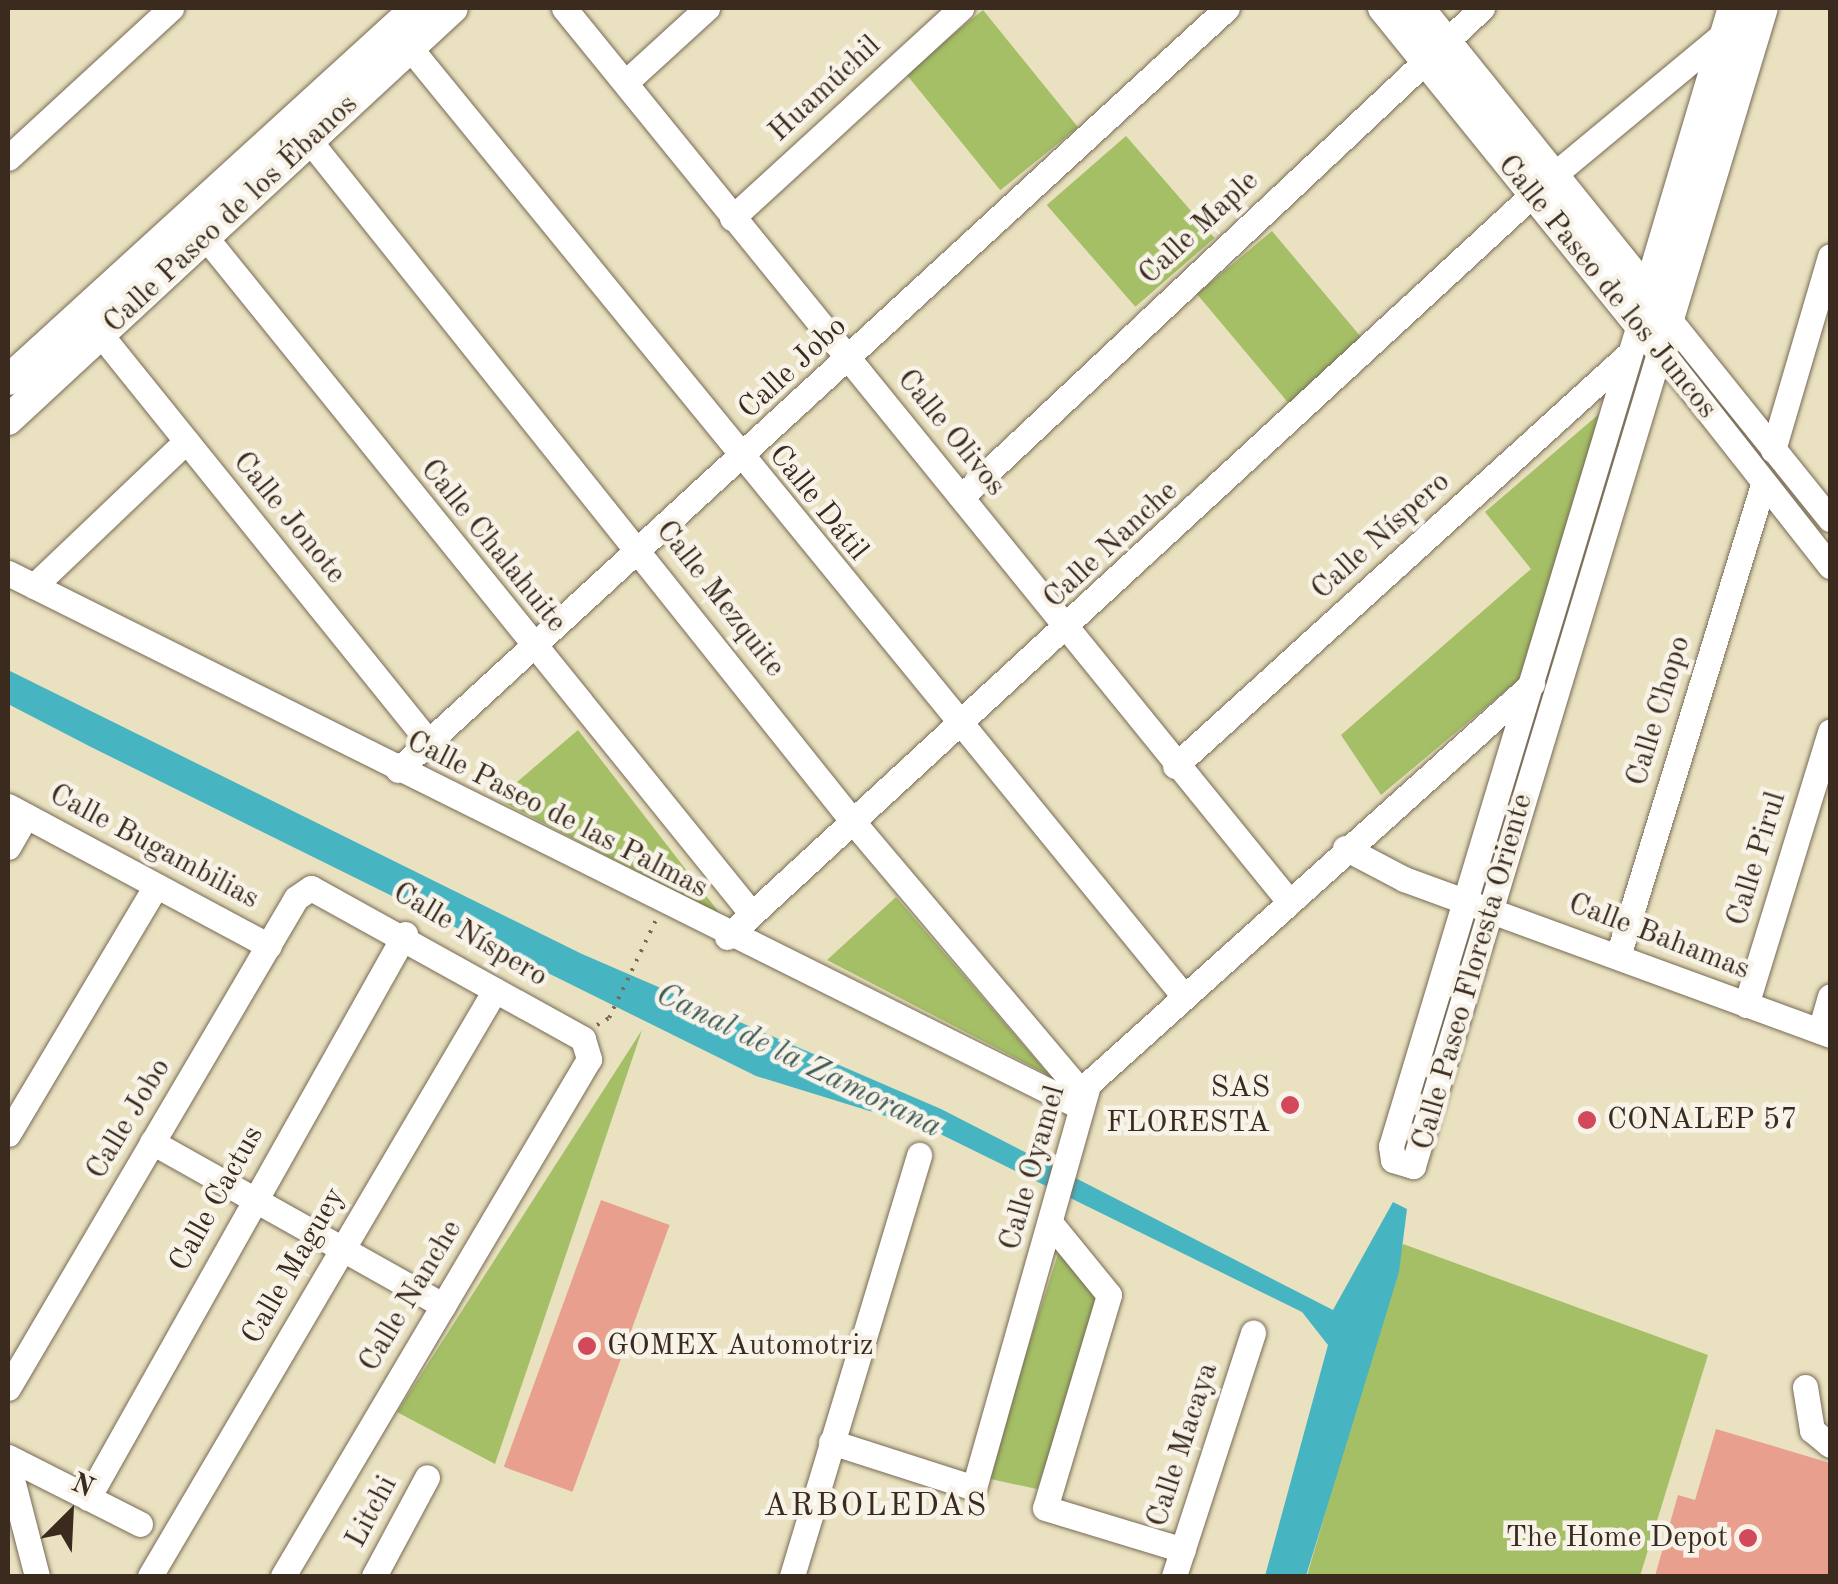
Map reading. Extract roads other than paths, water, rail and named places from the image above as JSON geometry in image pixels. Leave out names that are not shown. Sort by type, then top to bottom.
[{"type":"main road","name":"Calle Paseo de los Ébanos","points":[[8,420],[100,335],[196,226],[416,8]]},
{"type":"main road","name":"Calle Paseo de los Ébanos","points":[[8,380],[308,140],[454,8]]},
{"type":"main road","name":"Calle Paseo de los Juncos","points":[[1383,8],[1435,50],[1652,311]]},
{"type":"main road","name":"Calle Paseo de los Juncos","points":[[1419,8],[1435,50]]},
{"type":"main road","name":"Calle Paseo Floresta Oriente","points":[[1652,311],[1764,8]]},
{"type":"main road","name":"Calle Paseo Floresta Oriente","points":[[1645,351],[1652,311],[1730,20]]},
{"type":"street","points":[[8,158],[171,8]]},
{"type":"street","name":"Calle Olivos","points":[[564,8],[1287,900]]},
{"type":"street","points":[[626,82],[707,8]]},
{"type":"street","name":"Huamúchil","points":[[732,218],[961,8]]},
{"type":"street","name":"Calle Jobo","points":[[398,770],[850,360],[1227,8]]},
{"type":"street","name":"Calle Maple","points":[[961,496],[1482,8]]},
{"type":"street","name":"Calle Nanche","points":[[726,936],[1067,632],[1544,184],[1730,20]]},
{"type":"street","name":"Calle Dátil","points":[[410,48],[741,460],[1182,994]]},
{"type":"street","name":"Calle Mezquite","points":[[308,140],[642,551],[854,823],[1083,1101]]},
{"type":"street","name":"Calle Chalahuite","points":[[196,226],[752,914]]},
{"type":"street","points":[[1773,450],[1830,256]]},
{"type":"street","name":"Calle Paseo de los Juncos","points":[[1652,311],[1830,518]]},
{"type":"street","name":"Calle Jonote","points":[[100,335],[428,742]]},
{"type":"street","name":"Calle Paseo de los Juncos","points":[[1645,351],[1830,566]]},
{"type":"street","name":"Calle Paseo Floresta Oriente","points":[[1543,686],[1491,910],[1422,1158],[1413,1166],[1393,1160],[1464,900],[1543,686],[1645,351]]},
{"type":"street","name":"Calle Níspero","points":[[1175,766],[1645,351]]},
{"type":"street","points":[[34,586],[186,441]]},
{"type":"street","name":"Calle Chopo","points":[[1618,956],[1763,486]]},
{"type":"street","name":"Calle Paseo de las Palmas","points":[[8,573],[726,936],[1083,1101]]},
{"type":"street","name":"Calle Oyamel","points":[[831,1442],[974,1488],[1052,1225],[1083,1101],[1182,994],[1345,848],[1543,686]]},
{"type":"street","name":"Calle Pirul","points":[[1746,1004],[1830,732]]},
{"type":"street","points":[[8,847],[17,811]]},
{"type":"street","name":"Calle Bugambilias","points":[[17,811],[269,946]]},
{"type":"street","points":[[1345,848],[1464,900]]},
{"type":"street","points":[[8,1134],[156,886]]},
{"type":"street","name":"Calle Jobo","points":[[8,1388],[269,946],[312,888]]},
{"type":"street","name":"Calle Níspero","points":[[312,888],[405,934],[587,1043]]},
{"type":"street","name":"Calle Bahamas","points":[[1464,900],[1825,1033]]},
{"type":"street","name":"Calle Cactus","points":[[88,1498],[405,934]]},
{"type":"street","name":"Calle Maguey","points":[[150,1576],[495,990]]},
{"type":"street","points":[[1825,1033],[1830,996]]},
{"type":"street","name":"Calle Nanche","points":[[283,1576],[443,1305],[587,1043]]},
{"type":"street","points":[[152,1142],[443,1305]]},
{"type":"street","points":[[792,1576],[919,1155]]},
{"type":"street","points":[[1052,1225],[1110,1295],[1044,1508],[1183,1550]]},
{"type":"street","name":"Calle Macaya","points":[[1174,1576],[1253,1334]]},
{"type":"street","points":[[1805,1387],[1812,1430],[1830,1446]]},
{"type":"street","points":[[8,1460],[140,1524]]},
{"type":"street","points":[[8,1460],[37,1576]]},
{"type":"street","name":"Litchi","points":[[374,1576],[427,1477]]},
{"type":"water","name":"Canal de la Zamorana","points":[[8,670],[582,954],[941,1109],[1333,1310],[1393,1202],[1407,1209],[1399,1272],[1306,1576],[1265,1576],[1328,1345],[1302,1312],[934,1131],[756,1076],[91,747],[8,704]]},
{"type":"place","name":"SAS FLORESTA","points":[[1290,1105]]},
{"type":"place","name":"CONALEP 57","points":[[1587,1120]]},
{"type":"place","name":"GOMEX Automotriz","points":[[587,1346]]},
{"type":"place","name":"The Home Depot","points":[[1748,1538]]},
{"type":"district","name":"ARBOLEDAS","points":[[876,1507]]}]
